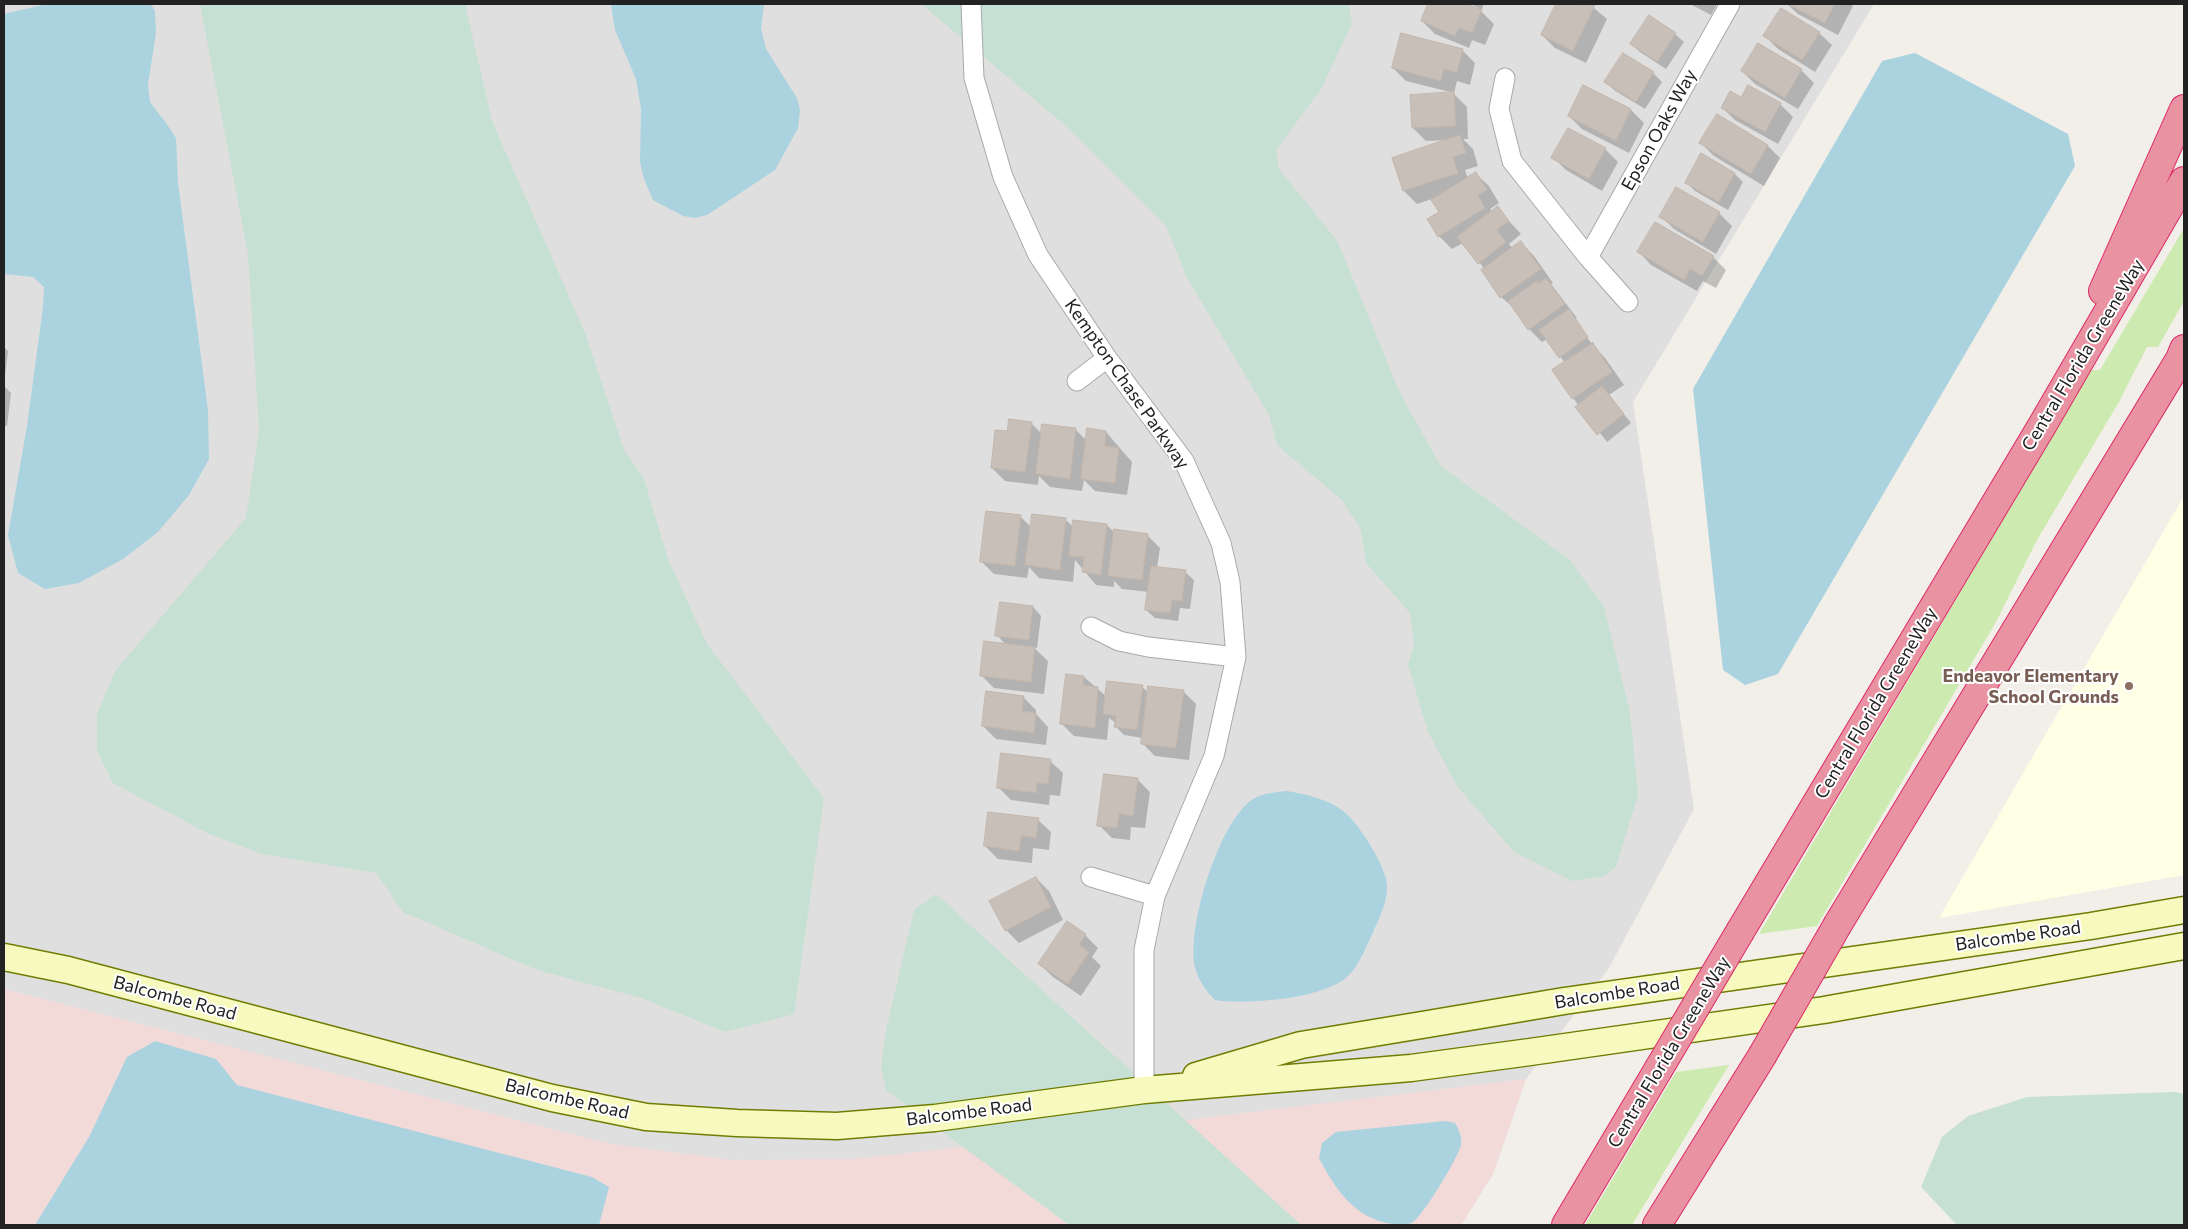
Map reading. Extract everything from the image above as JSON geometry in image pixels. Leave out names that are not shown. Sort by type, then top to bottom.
[{"type":"highway","points":[[2043,424],[2184,109]]},
{"type":"highway","name":"Central Florida GreeneWay","points":[[1566,1225],[2043,424],[2184,181]]},
{"type":"highway","points":[[1657,1225],[1762,1056],[1838,924],[2183,353]]},
{"type":"street","name":"Kempton Chase Parkway","points":[[971,4],[974,78],[1003,177],[1038,254],[1107,358],[1184,461],[1221,543],[1230,582],[1236,657],[1214,756],[1155,896],[1144,950],[1144,1090]]},
{"type":"street","name":"Epson Oaks Way","points":[[1588,256],[1730,4]]},
{"type":"street","points":[[1505,78],[1499,109],[1512,161],[1588,256],[1628,302]]},
{"type":"street","points":[[1077,381],[1107,358]]},
{"type":"street","points":[[1092,627],[1119,641],[1148,648],[1236,657]]},
{"type":"street","points":[[1091,877],[1155,896]]},
{"type":"street","name":"Balcombe Road","points":[[1144,1090],[1301,1045],[1573,1000],[2091,926],[2184,910]]},
{"type":"street","name":"Balcombe Road","points":[[4,957],[68,970],[552,1098],[646,1117],[737,1123],[837,1126],[935,1118],[1144,1090],[1402,1069],[1530,1052],[1824,1010],[2184,946]]},
{"type":"shaded area","points":[[4,4],[1874,4],[1633,402],[1694,809],[1609,968],[1526,1079],[1493,1174],[1461,1225],[4,1225]]},
{"type":"shaded area","points":[[200,4],[465,4],[492,121],[585,333],[624,450],[644,479],[668,559],[707,644],[824,798],[794,1014],[725,1032],[641,998],[537,970],[403,912],[376,873],[262,854],[209,834],[113,783],[97,751],[97,714],[115,671],[246,518],[259,430],[248,254]]},
{"type":"shaded area","points":[[921,4],[1349,4],[1352,24],[1321,89],[1276,150],[1279,169],[1338,242],[1399,391],[1440,465],[1571,561],[1604,607],[1630,712],[1638,795],[1616,867],[1604,876],[1572,881],[1514,852],[1457,786],[1428,732],[1408,665],[1414,644],[1410,613],[1366,563],[1361,530],[1342,500],[1277,445],[1269,415],[1187,278],[1165,224],[1073,132]]},
{"type":"shaded area","name":"Endeavor Elementary School Grounds","points":[[2184,496],[2184,875],[1939,918]]},
{"type":"shaded area","points":[[936,894],[1301,1225],[1069,1225],[886,1090],[881,1066],[886,1030],[914,910]]},
{"type":"shaded area","points":[[4,989],[611,1144],[732,1160],[853,1159],[1526,1079],[1493,1174],[1461,1225],[4,1225]]},
{"type":"shaded area","points":[[2175,1092],[2184,1094],[2184,1225],[1957,1225],[1921,1187],[1942,1137],[1968,1116],[2027,1097]]},
{"type":"green space","points":[[2184,228],[2184,301],[2158,347],[2147,347],[2119,402],[2037,540],[1996,622],[1817,926],[1759,934],[2091,370],[2100,370]]},
{"type":"green space","points":[[1729,1065],[1632,1225],[1585,1225],[1676,1072]]},
{"type":"water","points":[[47,4],[151,4],[155,11],[156,33],[148,85],[150,102],[176,138],[178,183],[208,410],[209,459],[189,495],[158,532],[123,559],[79,583],[45,589],[18,573],[8,535],[27,426],[44,287],[33,277],[4,274],[4,14]]},
{"type":"water","points":[[611,4],[764,4],[761,28],[766,49],[797,98],[800,110],[798,128],[775,170],[707,215],[695,218],[683,216],[653,200],[644,179],[640,162],[641,109],[636,79],[615,30]]},
{"type":"water","points":[[1915,53],[2068,134],[2075,166],[1778,674],[1745,685],[1723,670],[1693,389],[1882,61]]},
{"type":"water","points":[[1287,791],[1309,795],[1330,803],[1343,811],[1356,825],[1377,856],[1382,867],[1387,885],[1384,906],[1353,971],[1338,983],[1305,995],[1265,1001],[1215,1000],[1198,976],[1195,967],[1195,927],[1208,877],[1228,829],[1240,811],[1257,797]]},
{"type":"water","points":[[155,1041],[216,1059],[237,1085],[592,1177],[609,1187],[599,1225],[35,1225],[89,1137],[127,1057]]},
{"type":"water","points":[[1445,1121],[1455,1123],[1460,1134],[1461,1145],[1454,1162],[1432,1199],[1410,1224],[1393,1224],[1380,1221],[1358,1210],[1332,1181],[1319,1158],[1322,1143],[1336,1132]]},
{"type":"building","points":[[1428,4],[1467,4],[1482,10],[1472,33],[1459,28],[1455,36],[1421,21]]},
{"type":"building","points":[[1556,4],[1595,5],[1573,51],[1541,35]]},
{"type":"building","points":[[1787,4],[1835,4],[1825,23]]},
{"type":"building","points":[[1781,8],[1820,32],[1802,60],[1763,36]]},
{"type":"building","points":[[1649,15],[1676,33],[1657,62],[1630,44]]},
{"type":"building","points":[[1401,33],[1463,49],[1457,73],[1444,69],[1441,81],[1392,68]]},
{"type":"building","points":[[1758,43],[1802,69],[1785,98],[1741,71]]},
{"type":"building","points":[[1623,53],[1654,72],[1636,102],[1604,82]]},
{"type":"building","points":[[1583,85],[1631,109],[1616,141],[1568,116]]},
{"type":"building","points":[[1748,85],[1781,103],[1765,132],[1721,108],[1730,91],[1741,97]]},
{"type":"building","points":[[1454,92],[1456,126],[1412,128],[1410,95]]},
{"type":"building","points":[[1717,114],[1768,145],[1751,174],[1699,143]]},
{"type":"building","points":[[1568,128],[1606,148],[1589,179],[1551,158]]},
{"type":"building","points":[[1460,135],[1466,153],[1453,157],[1458,173],[1403,191],[1392,158]]},
{"type":"building","points":[[1701,153],[1735,173],[1719,202],[1685,183]]},
{"type":"building","points":[[1476,172],[1487,190],[1478,195],[1485,208],[1438,237],[1427,219],[1439,212],[1431,200]]},
{"type":"building","points":[[1676,187],[1720,212],[1703,242],[1659,217]]},
{"type":"building","points":[[1498,206],[1509,221],[1497,230],[1506,242],[1478,264],[1457,237]]},
{"type":"building","points":[[1655,222],[1714,256],[1702,276],[1690,269],[1684,280],[1637,252]]},
{"type":"building","points":[[1521,241],[1541,269],[1500,298],[1481,270]]},
{"type":"building","points":[[1546,278],[1565,304],[1528,330],[1508,301],[1537,281],[1538,284]]},
{"type":"building","points":[[1569,309],[1588,337],[1559,358],[1539,330]]},
{"type":"building","points":[[1593,343],[1612,372],[1572,399],[1552,370]]},
{"type":"building","points":[[1602,386],[1624,414],[1597,435],[1575,407]]},
{"type":"building","points":[[1009,419],[1032,422],[1025,472],[991,468],[995,430],[1007,431]]},
{"type":"building","points":[[1042,424],[1076,428],[1070,479],[1036,474]]},
{"type":"building","points":[[1087,428],[1106,431],[1105,446],[1119,448],[1115,483],[1081,479]]},
{"type":"building","points":[[986,511],[1021,515],[1015,566],[980,562]]},
{"type":"building","points":[[1032,514],[1066,518],[1060,570],[1025,565]]},
{"type":"building","points":[[1073,520],[1107,524],[1101,575],[1082,572],[1084,557],[1069,556]]},
{"type":"building","points":[[1114,529],[1148,534],[1142,580],[1108,576]]},
{"type":"building","points":[[1151,566],[1186,570],[1182,601],[1172,600],[1170,613],[1145,610]]},
{"type":"building","points":[[1000,602],[1033,606],[1029,640],[995,636]]},
{"type":"building","points":[[984,641],[1035,647],[1031,682],[980,676]]},
{"type":"building","points":[[1066,674],[1084,676],[1083,685],[1098,687],[1095,728],[1060,724]]},
{"type":"building","points":[[1107,681],[1143,685],[1137,730],[1114,727],[1116,716],[1103,714]]},
{"type":"building","points":[[1148,686],[1184,690],[1176,748],[1141,744]]},
{"type":"building","points":[[986,691],[1024,696],[1022,711],[1036,713],[1034,733],[982,726]]},
{"type":"building","points":[[1001,753],[1051,759],[1048,784],[1037,783],[1036,793],[997,788]]},
{"type":"building","points":[[1104,774],[1138,778],[1133,816],[1119,814],[1117,828],[1097,826]]},
{"type":"building","points":[[988,812],[1039,818],[1036,838],[1021,836],[1019,851],[984,846]]},
{"type":"building","points":[[1036,877],[1051,907],[1005,931],[989,901]]},
{"type":"building","points":[[1067,921],[1086,934],[1079,945],[1089,952],[1068,984],[1038,964]]},
{"type":"place","name":"Endeavor Elementary School Grounds","points":[[2129,686]]}]
